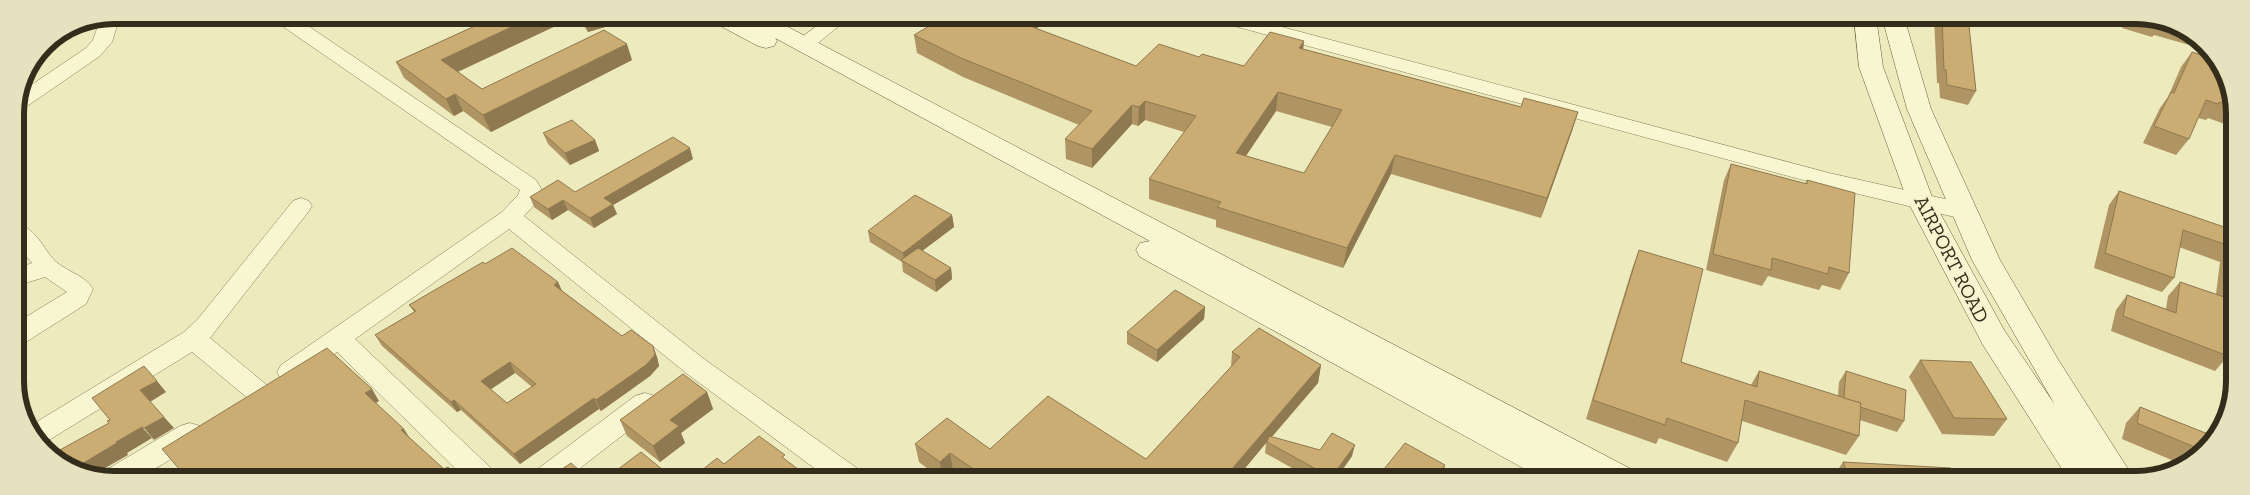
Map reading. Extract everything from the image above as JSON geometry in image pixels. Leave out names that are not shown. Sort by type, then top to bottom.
[{"type":"main road","points":[[734,24],[1556,471]]},
{"type":"main road","points":[[766,24],[1604,471]]},
{"type":"main road","name":"AIRPORT ROAD","points":[[1866,24],[1871,67],[1920,202],[1993,337],[2081,471]]},
{"type":"main road","name":"AIRPORT ROAD","points":[[1894,24],[1919,109],[1986,260],[2048,369],[2113,471]]},
{"type":"street","points":[[26,98],[93,52],[102,42],[108,24]]},
{"type":"street","points":[[193,339],[251,398],[339,339],[510,217],[528,198],[531,190],[528,185],[292,24]]},
{"type":"street","points":[[805,44],[831,24]]},
{"type":"street","points":[[1249,24],[1820,177],[1963,211]]},
{"type":"street","points":[[40,433],[193,339],[206,327],[300,206]]},
{"type":"street","points":[[510,217],[695,366],[840,471]]},
{"type":"street","points":[[24,238],[32,245],[47,267],[81,289],[77,298],[24,330]]},
{"type":"street","points":[[24,275],[47,267]]},
{"type":"street","points":[[339,339],[476,471]]},
{"type":"street","points":[[554,471],[695,366]]},
{"type":"street","points":[[134,471],[208,424]]},
{"type":"building","points":[[479,24],[518,24],[441,60],[482,89],[604,30],[627,44],[483,115],[455,94],[446,99],[396,62]]},
{"type":"building","points":[[933,24],[1025,24],[1136,66],[1159,44],[1199,57],[1202,54],[1244,66],[1270,32],[1304,41],[1299,48],[1521,107],[1524,98],[1578,112],[1547,198],[1395,155],[1347,248],[1217,207],[1221,202],[1149,179],[1196,116],[1145,101],[1139,107],[1132,105],[1092,149],[1065,139],[1092,111],[961,58],[914,35]],"holes":[[[1278,92],[1342,110],[1304,173],[1236,153]]]},
{"type":"building","points":[[1942,24],[1969,24],[1976,91],[1947,85],[1946,70],[1944,70]]},
{"type":"building","points":[[2192,52],[2208,59],[2222,84],[2225,104],[2206,100],[2189,139],[2154,126],[2171,92],[2174,93]]},
{"type":"building","points":[[572,120],[595,140],[565,153],[543,133]]},
{"type":"building","points":[[673,137],[690,148],[604,198],[613,204],[590,218],[563,200],[548,209],[530,197],[558,180],[575,192]]},
{"type":"building","points":[[1731,164],[1807,184],[1807,180],[1855,193],[1849,273],[1829,267],[1828,274],[1772,258],[1771,270],[1713,254]]},
{"type":"building","points":[[2119,191],[2226,228],[2226,245],[2183,230],[2174,278],[2105,253]]},
{"type":"building","points":[[915,195],[952,215],[903,253],[868,231]]},
{"type":"building","points":[[512,248],[558,282],[554,285],[622,336],[631,330],[653,346],[655,355],[646,365],[596,400],[594,398],[514,454],[454,400],[451,402],[375,335],[416,311],[409,305],[483,262],[485,264]],"holes":[[[510,362],[536,384],[507,403],[481,381]]]},
{"type":"building","points":[[918,248],[951,268],[935,280],[901,260]]},
{"type":"building","points":[[1639,250],[1703,269],[1681,362],[1757,387],[1759,371],[1861,403],[1859,436],[1745,400],[1738,443],[1667,418],[1665,425],[1593,400]]},
{"type":"building","points":[[2180,282],[2226,298],[2226,355],[2123,316],[2127,295],[2176,313]]},
{"type":"building","points":[[1175,290],[1205,307],[1157,350],[1127,332]]},
{"type":"building","points":[[1259,328],[1321,365],[1230,471],[976,471],[950,453],[940,462],[915,444],[947,418],[990,449],[1048,396],[1146,459],[1240,357],[1232,352]]},
{"type":"building","points":[[327,348],[372,389],[365,393],[404,429],[401,430],[444,469],[448,467],[452,471],[181,471],[162,449]]},
{"type":"building","points":[[1920,360],[1971,362],[2007,419],[1954,418]]},
{"type":"building","points":[[144,366],[157,381],[140,390],[164,417],[144,428],[142,427],[80,465],[58,451],[109,423],[107,421],[110,420],[92,398]]},
{"type":"building","points":[[1846,371],[1906,390],[1904,421],[1860,407],[1861,403],[1844,398]]},
{"type":"building","points":[[683,374],[707,392],[670,420],[679,426],[653,446],[620,420]]},
{"type":"building","points":[[2140,407],[2209,434],[2197,448],[2137,423]]},
{"type":"building","points":[[1332,433],[1355,445],[1336,471],[1315,471],[1316,469],[1267,442],[1269,436],[1320,450]]},
{"type":"building","points":[[759,436],[785,455],[782,457],[800,471],[701,471],[717,458],[724,464]]},
{"type":"building","points":[[1405,443],[1445,465],[1440,471],[1382,471]]},
{"type":"building","points":[[641,452],[664,471],[616,471]]},
{"type":"building","points":[[1843,462],[1951,468],[1952,470],[1964,471],[1847,471]]},
{"type":"building","points":[[571,463],[580,471],[559,471]]}]
